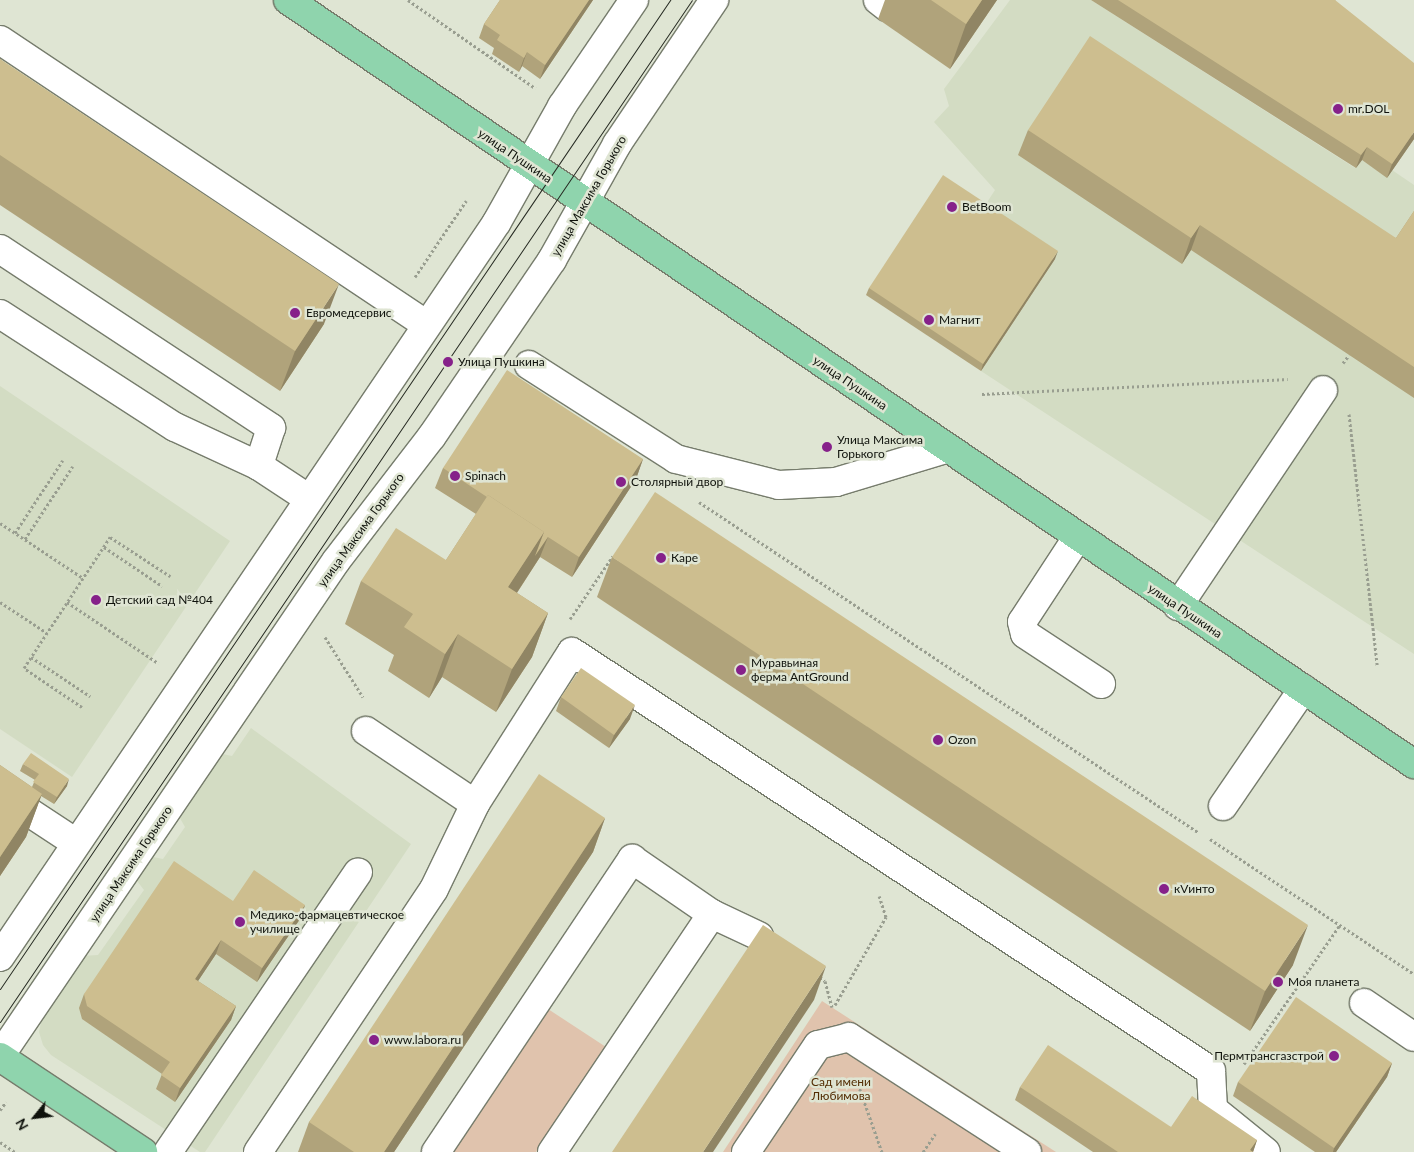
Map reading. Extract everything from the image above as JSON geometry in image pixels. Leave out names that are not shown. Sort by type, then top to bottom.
[{"type":"main road","name":"улица Пушкина","points":[[288,0],[1077,538],[1414,764]]},
{"type":"main road","points":[[0,1056],[143,1152]]},
{"type":"street","points":[[0,957],[497,222],[562,106],[634,0]]},
{"type":"street","name":"улица Максима Горького","points":[[0,1056],[336,561],[443,420],[552,260],[617,144],[714,0]]},
{"type":"street","points":[[0,40],[427,325]]},
{"type":"street","points":[[0,249],[270,428],[259,466]]},
{"type":"street","points":[[0,314],[175,428],[259,466],[309,499]]},
{"type":"street","points":[[529,365],[676,459],[779,485],[836,482],[946,449]]},
{"type":"street","points":[[1178,606],[1323,390]]},
{"type":"street","points":[[1077,538],[1022,622],[1026,634],[1101,684]]},
{"type":"street","points":[[258,1152],[434,890],[475,804],[572,652],[1210,1071],[1213,1109],[1266,1152]]},
{"type":"street","points":[[1223,806],[1302,689]]},
{"type":"street","points":[[366,731],[475,804]]},
{"type":"street","points":[[0,793],[76,843]]},
{"type":"street","points":[[436,1152],[632,859],[712,914],[759,936]]},
{"type":"street","points":[[168,1152],[358,872]]},
{"type":"street","points":[[552,1152],[712,914]]},
{"type":"street","points":[[1364,1003],[1414,1038]]},
{"type":"street","points":[[746,1152],[818,1045],[849,1037],[1027,1152]]},
{"type":"path","points":[[408,0],[540,92]]},
{"type":"path","points":[[1323,390],[1349,355]]},
{"type":"path","points":[[982,394],[1305,379],[1348,406],[1377,665]]},
{"type":"path","points":[[15,533],[63,460]]},
{"type":"path","points":[[25,539],[73,466]]},
{"type":"path","points":[[690,496],[1414,974]]},
{"type":"path","points":[[0,523],[83,578]]},
{"type":"path","points":[[82,706],[24,668],[110,537],[170,576]]},
{"type":"path","points":[[104,547],[162,586]]},
{"type":"path","points":[[575,625],[568,621],[617,550]]},
{"type":"path","points":[[0,602],[47,633]]},
{"type":"path","points":[[67,602],[159,663]]},
{"type":"path","points":[[324,634],[368,704]]},
{"type":"path","points":[[31,657],[90,696]]},
{"type":"path","points":[[818,976],[825,981],[833,1010],[886,917],[863,843]]},
{"type":"path","points":[[1235,1060],[1243,1066],[1340,925]]},
{"type":"path","points":[[842,1039],[882,1152]]},
{"type":"path","points":[[0,1142],[15,1152]]},
{"type":"shaded area","points":[[1010,0],[1091,0],[1355,168],[1362,160],[1387,177],[1392,170],[1414,185],[1414,654],[981,371],[1055,259],[982,210],[995,190],[934,122],[949,106],[944,89]]},
{"type":"shaded area","name":"Детский сад №404","points":[[0,386],[230,541],[72,777],[0,729]]},
{"type":"shaded area","name":"Медико-фармацевтическое училище","points":[[251,728],[411,844],[205,1152],[200,1152],[51,1055],[43,1045],[39,1032],[42,1017],[81,956],[98,955],[144,890],[134,877],[148,856],[163,859],[185,827],[177,813],[218,753],[232,756]]},
{"type":"green space","name":"Сад имени Любимова","points":[[822,1001],[1056,1152],[723,1152]]},
{"type":"green space","points":[[548,1009],[606,1047],[536,1152],[453,1152]]},
{"type":"building","points":[[500,0],[589,0],[545,65],[527,52],[524,58],[497,40],[500,35],[484,24]]},
{"type":"building","points":[[931,0],[982,0],[966,24]]},
{"type":"building","name":"mr.DOL","points":[[1118,0],[1335,0],[1414,63],[1414,132],[1392,164],[1367,147],[1361,155]]},
{"type":"building","points":[[1090,36],[1396,238],[1414,211],[1414,367],[1200,225],[1191,238],[1028,130]]},
{"type":"building","points":[[0,59],[339,284],[295,351],[0,155]]},
{"type":"building","points":[[943,175],[1058,251],[983,364],[869,288]]},
{"type":"building","points":[[507,370],[643,459],[579,557],[548,537],[535,556],[544,532],[443,468]]},
{"type":"building","points":[[655,492],[1308,925],[1265,991],[612,557]]},
{"type":"building","points":[[488,495],[544,532],[508,587],[548,613],[512,669],[458,634],[445,654],[404,627],[413,614],[361,581],[396,528],[446,560]]},
{"type":"building","points":[[581,668],[635,705],[614,735],[561,697]]},
{"type":"building","points":[[31,753],[69,779],[57,797],[33,782],[39,774],[23,764]]},
{"type":"building","points":[[0,765],[42,794],[0,857]]},
{"type":"building","points":[[539,774],[605,818],[384,1152],[354,1152],[309,1122]]},
{"type":"building","points":[[174,861],[233,901],[254,870],[305,905],[262,968],[221,940],[195,979],[236,1006],[180,1088],[161,1075],[170,1062],[87,1006],[84,994]]},
{"type":"building","points":[[763,925],[826,966],[703,1152],[612,1152]]},
{"type":"building","points":[[1296,997],[1392,1063],[1334,1148],[1238,1082]]},
{"type":"building","points":[[1048,1045],[1171,1127],[1192,1096],[1257,1140],[1250,1150],[1253,1152],[1118,1152],[1020,1087]]},
{"type":"tram line","points":[[0,989],[670,0]]},
{"type":"tram line","points":[[0,1022],[692,0]]},
{"type":"place","name":"mr.DOL","points":[[1338,109]]},
{"type":"place","name":"BetBoom","points":[[952,207]]},
{"type":"place","name":"Евромедсервис","points":[[295,313]]},
{"type":"place","name":"Магнит","points":[[929,320]]},
{"type":"place","name":"Улица Пушкина","points":[[448,362]]},
{"type":"place","name":"Улица Максима Горького","points":[[827,447]]},
{"type":"place","name":"Spinach","points":[[455,476]]},
{"type":"place","name":"Столярный двор","points":[[621,482]]},
{"type":"place","name":"Каре","points":[[661,558]]},
{"type":"place","name":"Детский сад №404","points":[[96,600]]},
{"type":"place","name":"Муравьиная ферма AntGround","points":[[741,670]]},
{"type":"place","name":"Ozon","points":[[938,740]]},
{"type":"place","name":"кVинто","points":[[1164,889]]},
{"type":"place","name":"Медико-фармацевтическое училище","points":[[240,922]]},
{"type":"place","name":"Моя планета","points":[[1278,982]]},
{"type":"place","name":"www.labora.ru","points":[[374,1040]]},
{"type":"place","name":"Пермтрансгазстрой","points":[[1334,1056]]}]
